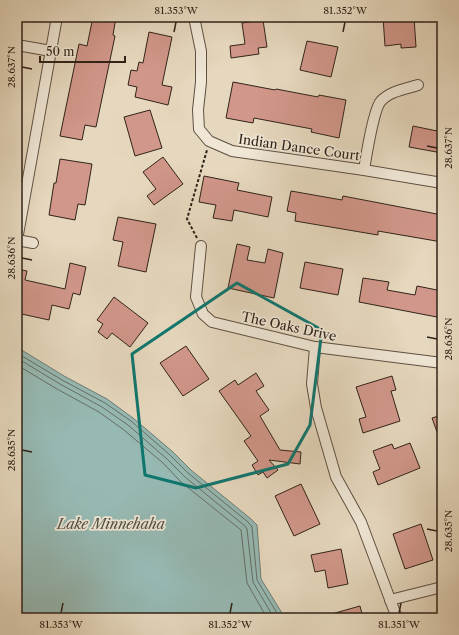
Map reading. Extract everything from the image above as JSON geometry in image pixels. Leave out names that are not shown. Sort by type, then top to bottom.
[{"type":"street","points":[[33,243],[17,240],[57,17]]},
{"type":"street","points":[[194,17],[201,51],[201,82],[198,110],[199,129],[209,141]]},
{"type":"street","points":[[17,45],[51,51]]},
{"type":"street","points":[[364,170],[376,112],[380,101],[390,93],[418,85]]},
{"type":"street","name":"Indian Dance Court","points":[[209,141],[232,151],[442,183]]},
{"type":"street","name":"The Oaks Drive","points":[[201,246],[196,297],[202,314],[212,322],[315,347],[442,363]]},
{"type":"street","points":[[315,347],[312,384],[316,408],[336,477],[361,522],[398,618]]},
{"type":"street","points":[[390,600],[442,587]]},
{"type":"path","points":[[201,246],[187,219],[209,141]]},
{"type":"highlighted area","points":[[237,283],[322,330],[310,425],[288,464],[196,488],[145,475],[132,354]]},
{"type":"water","name":"Lake Minnehaha","points":[[17,349],[20,349],[64,376],[107,399],[133,418],[173,452],[191,470],[257,525],[261,579],[285,618],[17,618]]},
{"type":"building","points":[[93,17],[116,17],[113,35],[115,36],[96,127],[85,125],[82,140],[60,136],[79,44],[87,46]]},
{"type":"building","points":[[383,17],[414,17],[416,47],[401,48],[401,44],[385,46]]},
{"type":"building","points":[[263,20],[267,47],[258,48],[259,54],[231,58],[230,46],[245,44],[242,23]]},
{"type":"building","points":[[149,32],[172,37],[162,85],[172,87],[168,105],[135,97],[137,87],[128,85],[131,70],[137,71],[139,62],[143,63]]},
{"type":"building","points":[[307,41],[338,47],[331,77],[300,70]]},
{"type":"building","points":[[233,82],[318,97],[319,95],[346,100],[339,138],[311,132],[312,129],[254,118],[253,123],[226,118]]},
{"type":"building","points":[[150,110],[162,148],[135,156],[124,117]]},
{"type":"building","points":[[413,126],[442,132],[442,153],[409,147]]},
{"type":"building","points":[[163,157],[183,184],[154,205],[147,196],[156,189],[143,172]]},
{"type":"building","points":[[60,159],[92,164],[85,205],[78,204],[75,220],[49,215],[54,183],[56,183]]},
{"type":"building","points":[[204,176],[239,183],[237,190],[272,197],[268,217],[234,210],[232,221],[213,218],[216,205],[199,202]]},
{"type":"building","points":[[291,191],[342,200],[343,196],[442,215],[442,242],[378,231],[378,235],[295,221],[296,213],[287,211]]},
{"type":"building","points":[[118,217],[156,224],[146,272],[118,266],[123,242],[113,240]]},
{"type":"building","points":[[237,244],[250,247],[247,260],[265,263],[268,249],[283,253],[274,298],[228,288]]},
{"type":"building","points":[[305,262],[343,269],[338,295],[300,288]]},
{"type":"building","points":[[70,263],[86,267],[80,295],[73,293],[69,309],[52,305],[49,320],[17,313],[17,269],[27,271],[25,280],[65,289]]},
{"type":"building","points":[[363,278],[389,282],[387,290],[415,295],[417,286],[442,291],[442,318],[359,302]]},
{"type":"building","points":[[114,297],[148,323],[130,347],[112,333],[107,339],[98,332],[103,324],[97,320]]},
{"type":"building","points":[[186,346],[209,379],[183,396],[160,363]]},
{"type":"building","points":[[256,373],[264,386],[256,391],[269,410],[260,416],[280,450],[301,452],[300,464],[269,460],[278,470],[267,478],[263,472],[258,475],[252,465],[258,461],[244,441],[251,436],[219,391],[235,380],[238,385]]},
{"type":"building","points":[[392,376],[396,390],[391,391],[400,421],[363,433],[359,419],[366,417],[356,387]]},
{"type":"building","points":[[442,415],[442,442],[441,443],[432,418]]},
{"type":"building","points":[[410,443],[420,468],[378,485],[373,472],[380,469],[373,451],[392,444],[394,449]]},
{"type":"building","points":[[301,484],[320,524],[294,536],[275,496]]},
{"type":"building","points":[[421,524],[433,560],[405,569],[393,534]]},
{"type":"building","points":[[341,549],[348,584],[328,588],[325,570],[315,572],[311,555]]},
{"type":"building","points":[[360,606],[363,618],[328,618],[328,615]]}]
